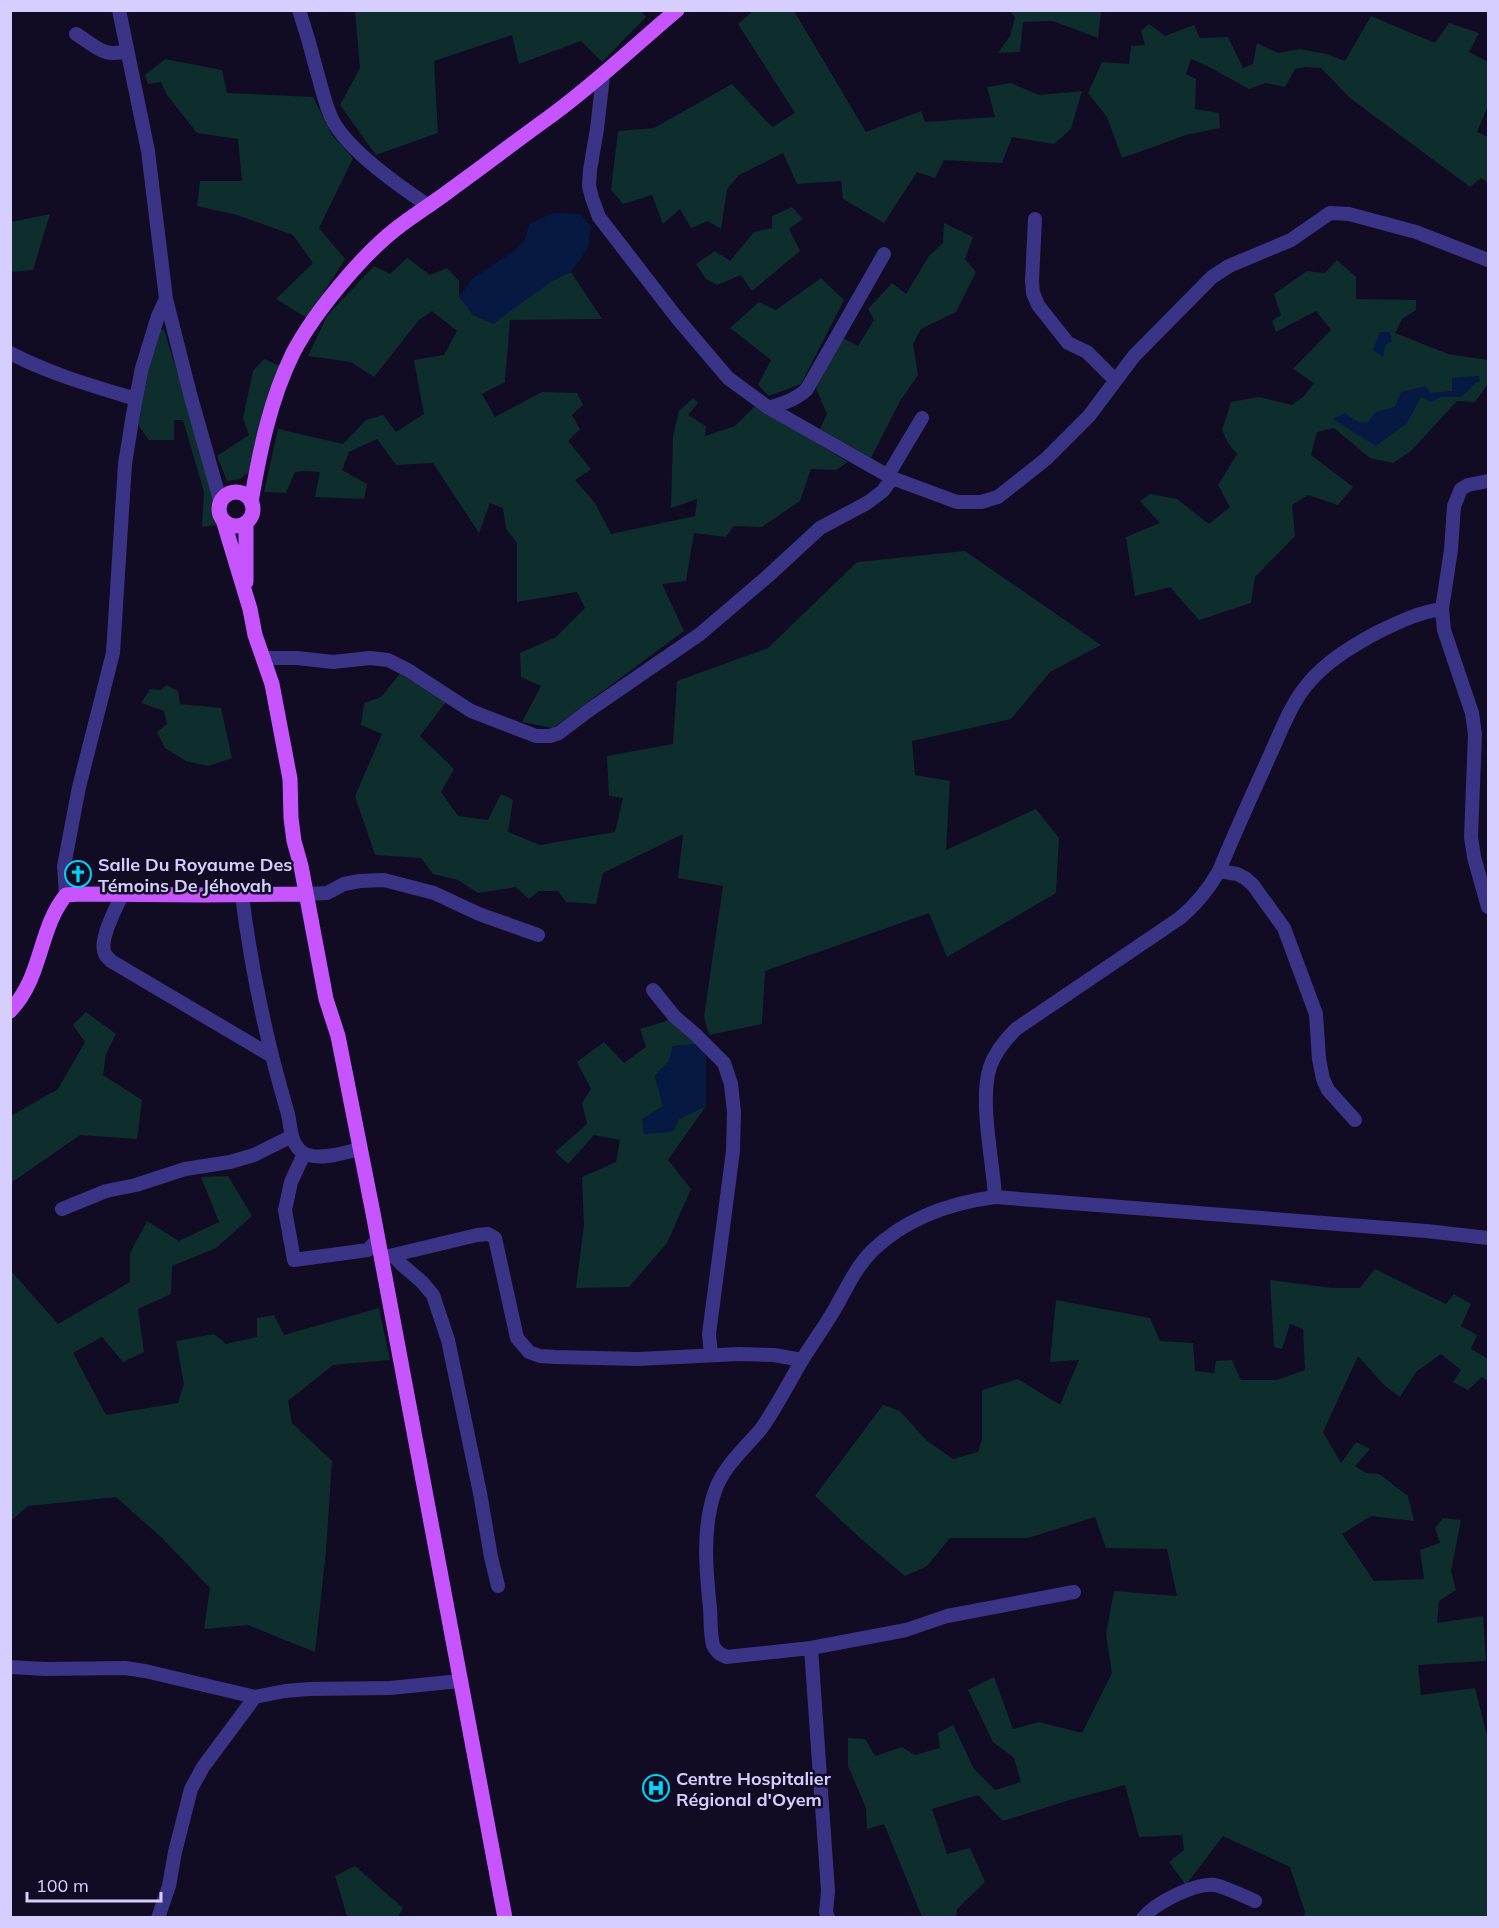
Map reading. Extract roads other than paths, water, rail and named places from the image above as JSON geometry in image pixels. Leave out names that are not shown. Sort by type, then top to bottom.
[{"type":"main road","points":[[251,502],[273,403],[294,353],[307,330],[347,278],[396,229],[603,76],[677,10]]},
{"type":"main road","points":[[224,524],[239,527],[251,517],[253,509],[246,495],[233,491],[226,494],[220,500],[218,508],[272,684],[288,770],[293,830],[326,999],[338,1036],[378,1239],[387,1257],[460,1681],[505,1917]]},
{"type":"main road","points":[[246,523],[246,600]]},
{"type":"main road","points":[[10,1011],[22,999],[36,968],[58,904],[66,895],[306,894]]},
{"type":"street","points":[[119,10],[148,151],[166,299],[220,500]]},
{"type":"street","points":[[299,10],[324,98],[339,131],[351,145],[383,173],[429,206]]},
{"type":"street","points":[[76,34],[106,53],[127,51]]},
{"type":"street","points":[[603,76],[589,178],[592,198],[599,217],[677,318],[728,378],[769,408],[890,477],[957,502],[981,502],[998,497],[1046,459],[1089,416],[1134,356],[1212,277],[1229,266],[1291,240],[1330,213],[1349,214],[1397,226],[1488,260]]},
{"type":"street","points":[[1035,219],[1032,281],[1033,293],[1038,306],[1068,343],[1087,352],[1115,380]]},
{"type":"street","points":[[769,408],[790,401],[807,389],[884,254]]},
{"type":"street","points":[[66,895],[64,866],[79,787],[113,653],[125,464],[142,368],[166,299]]},
{"type":"street","points":[[10,353],[67,378],[136,399]]},
{"type":"street","points":[[263,658],[297,658],[333,662],[370,658],[388,660],[408,669],[471,711],[536,735],[550,736],[559,733],[700,634],[820,528],[867,503],[883,491],[922,418]]},
{"type":"street","points":[[1488,481],[1468,485],[1461,489],[1454,506],[1451,550],[1442,609],[1444,630],[1472,713],[1475,734],[1471,837],[1474,857],[1488,907]]},
{"type":"street","points":[[995,1197],[986,1093],[990,1067],[996,1054],[1016,1029],[1180,918],[1197,903],[1218,871],[1289,712],[1305,686],[1329,663],[1349,649],[1398,622],[1442,609]]},
{"type":"street","points":[[1218,871],[1237,874],[1245,878],[1284,928],[1316,1014],[1323,1079],[1328,1090],[1355,1120]]},
{"type":"street","points":[[306,894],[327,893],[344,884],[360,881],[384,880],[434,893],[479,914],[538,935]]},
{"type":"street","points":[[122,895],[105,936],[103,948],[105,955],[111,961],[270,1055]]},
{"type":"street","points":[[242,895],[270,1055],[297,1148],[304,1154],[330,1156],[360,1149]]},
{"type":"street","points":[[653,990],[674,1016],[718,1057],[728,1072],[731,1084],[734,1119],[733,1151],[709,1334],[711,1354]]},
{"type":"street","points":[[62,1209],[106,1191],[136,1185],[185,1169],[230,1162],[254,1155],[292,1136]]},
{"type":"street","points":[[304,1154],[286,1197],[285,1210],[294,1260],[368,1250],[378,1239]]},
{"type":"street","points":[[1074,1592],[946,1616],[906,1630],[811,1648],[726,1658],[717,1653],[713,1645],[706,1568],[708,1515],[715,1488],[762,1426],[832,1315],[859,1266],[881,1244],[928,1213],[974,1200],[995,1197],[1426,1231],[1488,1238]]},
{"type":"street","points":[[387,1257],[477,1235],[488,1234],[495,1238],[518,1338],[529,1352],[540,1356],[638,1359],[711,1354],[774,1355],[802,1360]]},
{"type":"street","points":[[387,1257],[401,1264],[433,1295],[448,1340],[498,1586]]},
{"type":"street","points":[[811,1648],[828,1891],[824,1916]]},
{"type":"street","points":[[10,1667],[125,1668],[255,1697],[309,1689],[390,1688],[460,1681]]},
{"type":"street","points":[[158,1917],[169,1886],[191,1789],[203,1767],[255,1697]]},
{"type":"street","points":[[1143,1917],[1148,1911],[1179,1892],[1214,1885],[1255,1901]]},
{"type":"water","points":[[553,213],[580,214],[591,226],[588,248],[571,272],[552,281],[493,324],[473,315],[459,297],[472,279],[514,251],[525,240],[529,224]]},
{"type":"water","points":[[1380,332],[1390,332],[1392,342],[1385,345],[1383,357],[1373,350]]},
{"type":"water","points":[[1479,376],[1480,381],[1475,383],[1462,397],[1440,397],[1431,402],[1421,397],[1407,423],[1376,446],[1333,419],[1345,413],[1356,421],[1368,423],[1376,412],[1395,407],[1401,392],[1426,386],[1430,393],[1452,391],[1452,378]]},
{"type":"water","points":[[699,1044],[706,1056],[706,1106],[679,1119],[673,1132],[644,1134],[642,1119],[663,1106],[655,1076],[669,1061],[673,1046]]},
{"type":"place","name":"Salle Du Royaume Des Témoins De Jéhovah","points":[[78,874]]},
{"type":"place","name":"Centre Hospitalier Régional d'Oyem","points":[[656,1788]]}]
